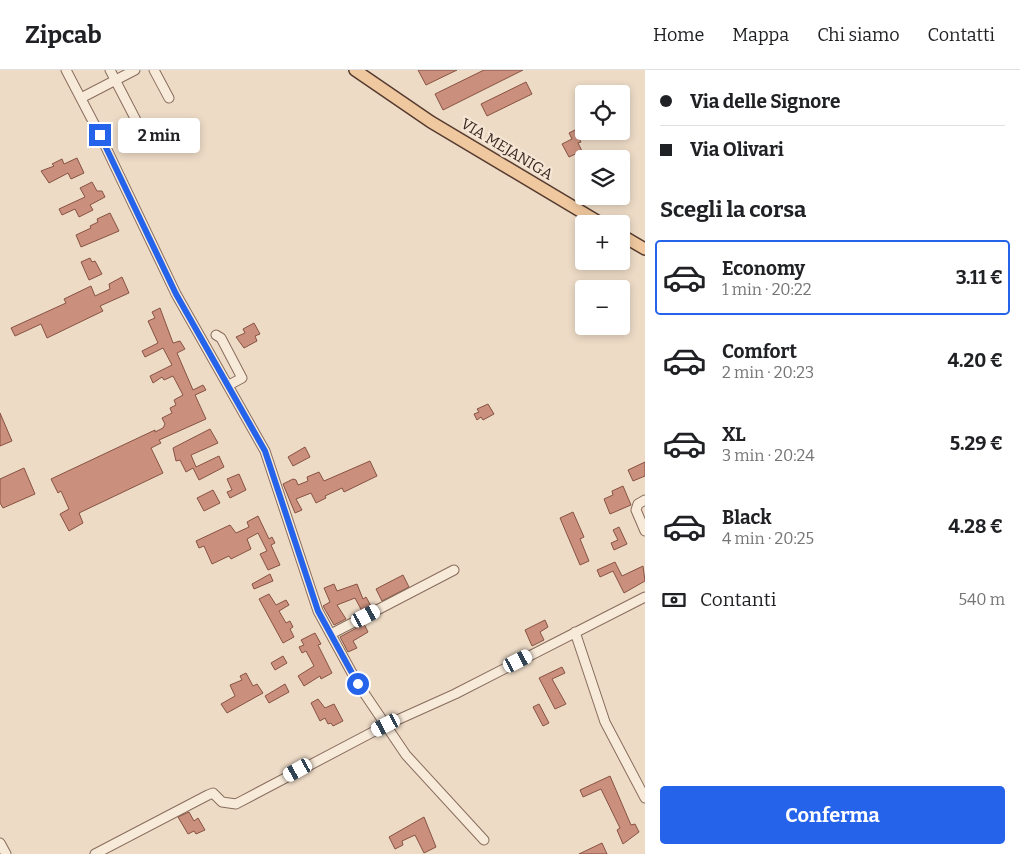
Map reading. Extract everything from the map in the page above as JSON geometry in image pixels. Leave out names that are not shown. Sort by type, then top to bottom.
[{"type":"main road","name":"VIA MEJANIGA","points":[[355,70],[431,122],[587,215]]},
{"type":"main road","points":[[630,241],[645,250]]},
{"type":"street","points":[[66,70],[176,294],[265,451],[318,611],[358,684],[413,763],[484,840]]},
{"type":"street","points":[[110,70],[138,124]]},
{"type":"street","points":[[80,98],[136,70]]},
{"type":"street","points":[[154,70],[168,98]]},
{"type":"street","points":[[216,335],[221,338],[242,378],[229,385]]},
{"type":"street","points":[[645,500],[638,504],[636,510],[645,532]]},
{"type":"street","points":[[331,634],[454,570]]},
{"type":"street","points":[[94,854],[213,793],[222,802],[236,804],[386,725],[454,694],[645,597]]},
{"type":"street","points":[[576,632],[605,722],[645,798]]},
{"type":"street","points":[[0,843],[6,854]]},
{"type":"building","points":[[418,70],[457,70],[426,85]]},
{"type":"building","points":[[484,70],[523,70],[443,110],[435,94]]},
{"type":"building","points":[[526,82],[532,94],[487,116],[481,104]]},
{"type":"building","points":[[575,130],[575,140],[580,140],[581,142],[578,143],[582,150],[575,150],[575,154],[569,157],[562,144],[572,139],[569,133]]},
{"type":"building","points":[[77,158],[84,173],[71,179],[68,173],[49,183],[41,171],[54,166],[52,164],[62,159],[64,164]]},
{"type":"building","points":[[92,182],[97,191],[102,191],[105,197],[90,205],[93,210],[79,217],[75,209],[62,215],[59,209],[85,197],[80,188]]},
{"type":"building","points":[[110,213],[119,231],[81,247],[76,235],[91,228],[90,226],[98,222],[97,219]]},
{"type":"building","points":[[90,258],[92,262],[95,261],[102,274],[89,280],[81,262]]},
{"type":"building","points":[[122,277],[129,293],[100,306],[103,311],[47,338],[41,324],[15,336],[11,328],[66,303],[64,299],[91,286],[95,296],[110,289],[109,284]]},
{"type":"building","points":[[160,308],[173,343],[180,341],[185,349],[177,353],[193,390],[203,385],[206,390],[195,395],[206,419],[159,440],[161,443],[151,448],[163,473],[79,513],[83,523],[69,531],[60,514],[69,509],[61,491],[58,493],[51,479],[163,428],[165,424],[162,418],[172,413],[170,408],[176,405],[174,400],[183,395],[173,376],[164,380],[162,377],[153,383],[150,376],[172,365],[163,348],[145,357],[142,351],[158,343],[148,321],[155,318],[152,312]]},
{"type":"building","points":[[254,323],[260,334],[255,336],[257,341],[244,348],[236,337],[245,333],[243,329]]},
{"type":"building","points":[[488,404],[494,414],[483,420],[481,417],[477,420],[474,414],[479,412],[477,409]]},
{"type":"building","points":[[0,413],[12,441],[0,446]]},
{"type":"building","points":[[210,429],[218,443],[191,455],[196,467],[219,456],[224,467],[199,480],[193,468],[186,472],[180,460],[176,461],[173,448]]},
{"type":"building","points":[[305,447],[310,457],[293,466],[288,457]]},
{"type":"building","points":[[370,461],[377,476],[344,492],[342,488],[325,496],[326,498],[316,503],[311,493],[296,499],[302,510],[295,513],[283,484],[293,479],[296,480],[298,485],[308,481],[307,477],[319,472],[324,481]]},
{"type":"building","points":[[645,462],[645,476],[633,481],[628,470]]},
{"type":"building","points":[[24,468],[35,494],[3,508],[0,503],[0,479]]},
{"type":"building","points":[[239,474],[246,490],[230,498],[227,492],[232,490],[227,479]]},
{"type":"building","points":[[623,486],[631,505],[610,514],[604,499],[613,495],[612,491]]},
{"type":"building","points":[[213,490],[220,503],[204,511],[197,498]]},
{"type":"building","points":[[573,512],[584,537],[580,539],[589,561],[580,565],[560,518]]},
{"type":"building","points":[[258,516],[269,539],[272,537],[275,543],[271,545],[280,565],[268,570],[260,554],[267,551],[258,533],[247,539],[251,549],[231,559],[229,556],[212,564],[204,546],[199,548],[196,541],[230,525],[236,533],[249,527],[247,522]]},
{"type":"building","points":[[619,527],[627,544],[614,550],[611,543],[618,540],[613,530]]},
{"type":"building","points":[[615,562],[622,576],[643,566],[645,581],[624,593],[613,571],[600,577],[597,570]]},
{"type":"building","points":[[270,574],[273,581],[254,589],[252,584]]},
{"type":"building","points":[[403,575],[409,587],[382,601],[376,589]]},
{"type":"building","points":[[334,584],[337,591],[357,584],[363,599],[366,597],[371,606],[362,611],[355,598],[337,605],[346,619],[334,625],[323,606],[330,602],[324,588]]},
{"type":"building","points":[[269,594],[276,605],[286,600],[289,605],[279,611],[286,623],[290,621],[293,627],[290,629],[294,637],[283,643],[259,599]]},
{"type":"building","points":[[545,620],[548,627],[540,632],[544,640],[532,646],[525,630]]},
{"type":"building","points":[[364,624],[368,632],[353,641],[357,648],[348,652],[340,637]]},
{"type":"building","points":[[315,633],[321,644],[318,645],[332,673],[321,679],[320,676],[304,686],[298,676],[314,666],[306,651],[302,653],[299,647],[304,645],[301,640]]},
{"type":"building","points":[[283,656],[287,663],[275,670],[271,663]]},
{"type":"building","points":[[562,667],[565,673],[552,679],[566,704],[555,709],[539,678]]},
{"type":"building","points":[[246,673],[253,686],[257,684],[263,693],[227,713],[221,704],[235,696],[230,685],[242,680],[240,676]]},
{"type":"building","points":[[285,684],[289,692],[269,703],[265,696]]},
{"type":"building","points":[[318,699],[325,708],[334,704],[343,721],[333,726],[331,723],[328,724],[325,718],[320,721],[311,703]]},
{"type":"building","points":[[539,704],[549,723],[543,726],[533,707]]},
{"type":"building","points":[[610,776],[631,825],[635,824],[639,832],[623,844],[617,830],[620,828],[601,789],[583,797],[580,790]]},
{"type":"building","points":[[189,812],[194,821],[198,818],[205,830],[196,834],[194,831],[188,834],[178,817]]},
{"type":"building","points":[[424,817],[436,847],[424,853],[415,835],[402,841],[403,845],[395,849],[389,837]]},
{"type":"building","points":[[602,843],[607,854],[579,854]]},
{"type":"route","points":[[100,135],[176,294],[205,342],[265,451],[318,611],[358,684]]}]
